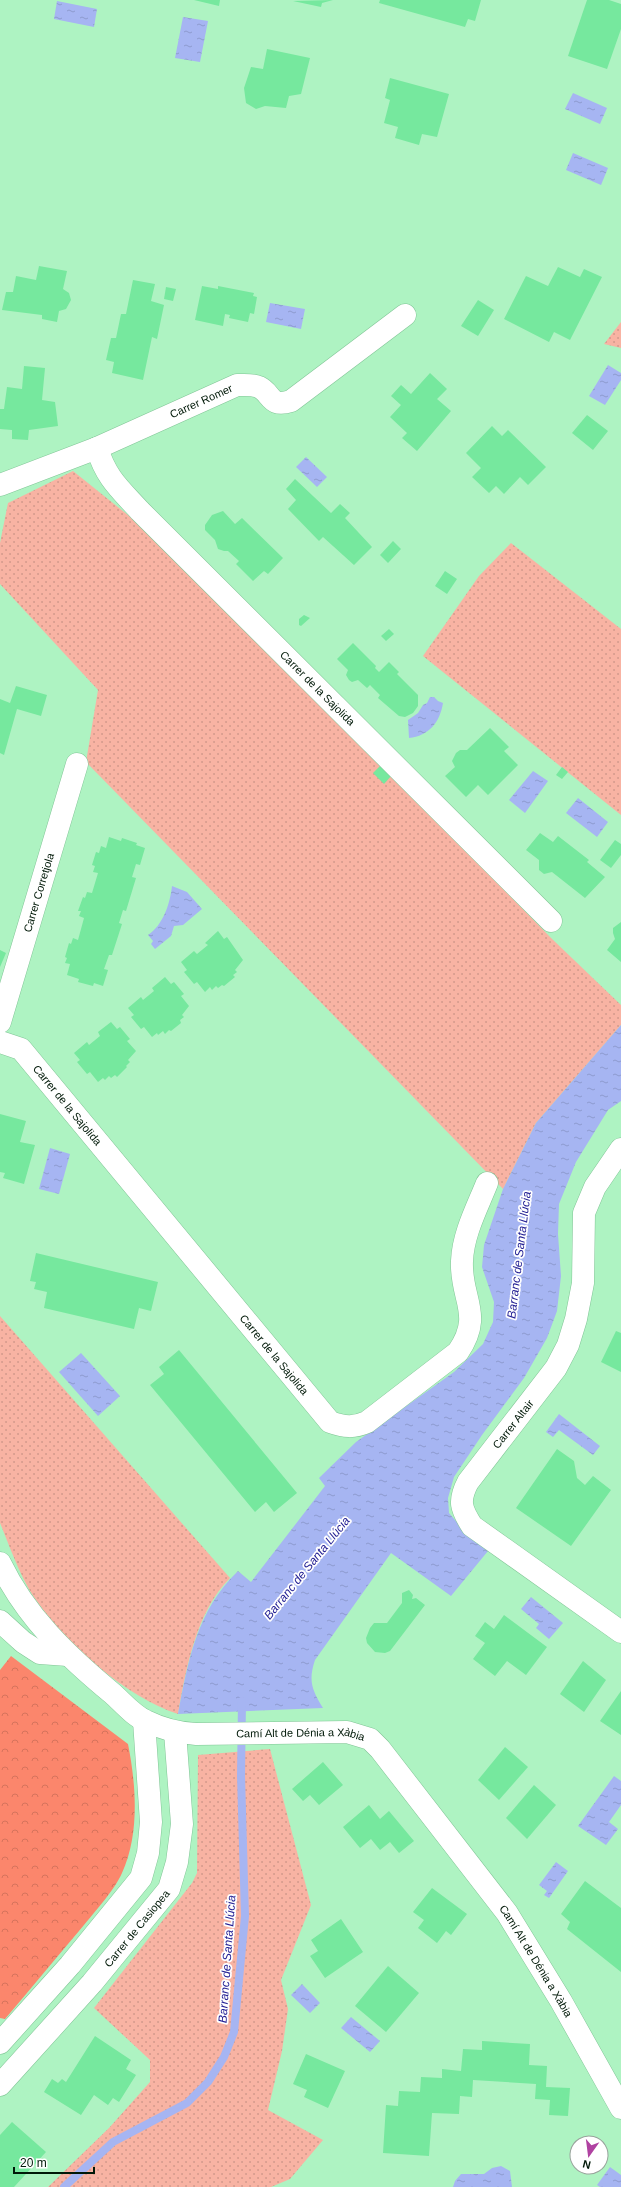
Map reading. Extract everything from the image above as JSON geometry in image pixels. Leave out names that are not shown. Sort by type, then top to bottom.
[{"type":"street","name":"Carrer Romer","points":[[0,485],[97,448],[237,386],[248,384],[258,387],[272,400],[279,402],[291,401],[405,315]]},
{"type":"street","name":"Carrer de la Sajolida","points":[[97,448],[110,478],[140,511],[551,921]]},
{"type":"street","name":"Carrer Corretjola","points":[[0,1022],[77,764]]},
{"type":"street","name":"Carrer de la Sajolida","points":[[0,1042],[21,1050],[330,1422],[338,1425],[358,1426],[367,1422],[458,1352],[466,1340],[471,1319],[471,1306],[463,1283],[462,1261],[464,1246],[487,1183]]},
{"type":"street","name":"Carrer Altair","points":[[621,1149],[595,1187],[584,1213],[583,1283],[576,1319],[568,1345],[556,1368],[468,1482],[462,1494],[462,1506],[472,1526],[621,1632]]},
{"type":"street","name":"Camí Alt de Dénia a Xàbia","points":[[0,1563],[29,1611],[68,1655],[144,1721],[185,1733],[347,1732],[370,1739],[380,1749],[506,1913],[561,2001],[621,2108]]},
{"type":"street","points":[[0,1621],[23,1642],[40,1653],[68,1655]]},
{"type":"street","points":[[0,2043],[75,1959],[141,1878],[148,1853],[151,1822],[144,1721]]},
{"type":"street","name":"Carrer de Casiopea","points":[[0,2085],[92,1983],[168,1889],[177,1862],[182,1824],[185,1733]]},
{"type":"shaded area","points":[[621,322],[621,348],[604,344]]},
{"type":"shaded area","points":[[73,471],[144,528],[382,764],[550,937],[621,1005],[621,1025],[536,1123],[503,1189],[86,762],[98,690],[0,584],[0,543],[8,503]]},
{"type":"shaded area","points":[[511,543],[621,629],[621,815],[423,656],[479,576]]},
{"type":"shaded area","points":[[0,1316],[230,1578],[218,1592],[209,1607],[194,1642],[178,1714],[158,1706],[138,1695],[99,1668],[49,1617],[31,1592],[16,1563],[0,1523]]},
{"type":"shaded area","points":[[270,1749],[311,1905],[281,1980],[288,2009],[282,2051],[268,2110],[323,2140],[290,2179],[271,2187],[48,2187],[109,2128],[150,2082],[150,2060],[94,2008],[192,1883],[197,1873],[198,1755]]},
{"type":"green space","points":[[11,1656],[128,1744],[133,1776],[135,1809],[132,1842],[128,1858],[118,1880],[96,1910],[5,2019],[0,2018],[0,1670]]},
{"type":"water","points":[[57,1],[97,9],[94,27],[54,19]]},
{"type":"water","points":[[183,17],[208,21],[200,62],[175,58]]},
{"type":"water","points":[[573,93],[607,108],[600,124],[565,109]]},
{"type":"water","points":[[573,153],[608,168],[601,185],[566,170]]},
{"type":"water","points":[[270,303],[305,309],[301,329],[266,322]]},
{"type":"water","points":[[608,365],[621,373],[621,380],[605,405],[589,396]]},
{"type":"water","points":[[306,457],[327,477],[317,487],[296,467]]},
{"type":"water","points":[[430,697],[434,697],[443,703],[436,722],[428,731],[416,737],[409,738],[408,720],[418,713]]},
{"type":"water","points":[[533,771],[548,781],[525,813],[509,800]]},
{"type":"water","points":[[578,798],[608,822],[597,837],[566,813]]},
{"type":"water","points":[[172,886],[187,892],[202,909],[183,925],[174,926],[171,936],[155,949],[151,944],[153,941],[148,935],[158,926],[165,914],[170,900]]},
{"type":"water","points":[[621,1025],[621,1101],[608,1110],[576,1162],[559,1204],[558,1234],[561,1276],[557,1311],[547,1338],[524,1378],[482,1435],[454,1477],[448,1498],[449,1513],[468,1535],[488,1551],[451,1596],[391,1553],[315,1660],[312,1674],[312,1685],[323,1708],[178,1714],[196,1637],[213,1602],[224,1586],[238,1571],[251,1582],[325,1486],[319,1478],[356,1442],[454,1372],[483,1344],[493,1322],[494,1302],[482,1267],[484,1245],[503,1189],[536,1123]]},
{"type":"water","points":[[50,1148],[70,1154],[59,1194],[39,1189]]},
{"type":"water","points":[[81,1353],[120,1396],[98,1416],[59,1372]]},
{"type":"water","points":[[559,1414],[600,1446],[593,1455],[559,1430],[553,1437],[546,1432]]},
{"type":"water","points":[[531,1597],[563,1623],[549,1639],[536,1628],[539,1624],[521,1609]]},
{"type":"water","points":[[614,1776],[621,1781],[621,1805],[609,1822],[618,1829],[606,1845],[578,1826]]},
{"type":"water","points":[[556,1862],[568,1871],[549,1898],[544,1895],[547,1891],[539,1885]]},
{"type":"water","points":[[302,1984],[320,2003],[310,2013],[291,1995]]},
{"type":"water","points":[[351,2017],[380,2041],[370,2052],[341,2028]]},
{"type":"water","points":[[501,2166],[510,2171],[512,2187],[453,2187],[455,2181],[461,2174],[484,2174],[492,2168]]},
{"type":"water","points":[[610,2167],[621,2175],[621,2187],[600,2187],[597,2185],[604,2175],[609,2175]]},
{"type":"building","points":[[194,0],[220,0],[219,6]]},
{"type":"building","points":[[333,0],[322,3],[321,7],[293,1]]},
{"type":"building","points":[[380,0],[481,0],[475,21],[468,19],[465,27],[379,3]]},
{"type":"building","points":[[587,0],[609,0],[621,4],[621,29],[607,69],[568,56]]},
{"type":"building","points":[[267,49],[310,58],[301,94],[289,96],[286,108],[265,106],[256,109],[246,103],[244,88],[251,67],[263,69]]},
{"type":"building","points":[[390,78],[449,94],[437,137],[422,134],[419,145],[395,138],[398,127],[384,123],[390,100],[385,98]]},
{"type":"building","points":[[39,266],[67,271],[63,289],[69,293],[71,300],[66,309],[59,311],[57,322],[42,319],[42,315],[2,310],[6,292],[13,292],[16,276],[36,280]]},
{"type":"building","points":[[558,267],[580,277],[584,269],[602,277],[570,340],[554,332],[549,342],[504,319],[526,276],[548,286]]},
{"type":"building","points":[[133,280],[155,284],[151,301],[164,305],[157,339],[152,337],[143,380],[112,373],[114,362],[106,360],[111,338],[116,338],[121,314],[126,314]]},
{"type":"building","points":[[202,286],[218,289],[218,286],[254,293],[253,296],[257,297],[254,314],[250,313],[248,322],[229,318],[230,315],[225,314],[223,326],[195,320]]},
{"type":"building","points":[[166,287],[176,289],[173,301],[164,299]]},
{"type":"building","points":[[478,300],[494,310],[478,336],[461,326]]},
{"type":"building","points":[[24,366],[45,368],[42,400],[55,402],[58,426],[29,430],[28,440],[12,439],[12,430],[0,429],[0,409],[4,409],[7,387],[22,389]]},
{"type":"building","points":[[430,373],[447,389],[437,399],[451,411],[417,451],[402,438],[407,433],[390,417],[401,405],[391,396],[401,385],[411,394]]},
{"type":"building","points":[[587,415],[608,431],[593,450],[572,433]]},
{"type":"building","points":[[492,426],[502,436],[508,430],[546,467],[528,485],[520,477],[504,494],[496,486],[489,493],[472,477],[481,468],[466,453]]},
{"type":"building","points":[[295,479],[331,513],[340,504],[350,513],[345,518],[372,547],[354,565],[323,537],[319,541],[288,509],[296,500],[286,489]]},
{"type":"building","points":[[223,511],[235,524],[242,518],[283,558],[268,574],[264,571],[253,581],[236,564],[239,561],[228,551],[218,549],[215,540],[205,530],[205,525],[212,515]]},
{"type":"building","points":[[393,541],[401,549],[388,563],[380,555]]},
{"type":"building","points":[[445,571],[457,579],[447,594],[435,586]]},
{"type":"building","points":[[304,615],[310,618],[301,626],[299,625],[299,619]]},
{"type":"building","points":[[389,629],[394,634],[386,641],[381,636]]},
{"type":"building","points":[[353,643],[376,666],[375,668],[379,672],[389,662],[399,672],[397,674],[418,695],[418,706],[413,713],[405,717],[399,716],[378,698],[380,695],[370,685],[367,688],[358,680],[352,682],[349,680],[346,675],[348,670],[337,659]]},
{"type":"building","points":[[16,686],[47,695],[41,716],[17,709],[4,755],[0,753],[0,699],[10,703]]},
{"type":"building","points":[[490,728],[509,747],[504,751],[518,765],[488,795],[478,785],[466,797],[445,776],[455,767],[452,761],[456,753],[460,750],[467,750]]},
{"type":"building","points":[[382,764],[392,775],[384,784],[373,773]]},
{"type":"building","points":[[562,767],[568,772],[562,779],[556,775]]},
{"type":"building","points":[[540,833],[553,842],[558,836],[589,860],[587,862],[605,877],[585,898],[552,872],[544,874],[539,870],[539,860],[526,850]]},
{"type":"building","points":[[109,837],[121,841],[122,838],[137,843],[136,845],[145,848],[140,865],[136,864],[132,877],[136,878],[126,911],[123,910],[119,923],[122,924],[112,955],[109,955],[104,969],[108,970],[103,986],[94,983],[93,986],[78,982],[79,979],[67,975],[70,964],[65,963],[67,958],[65,957],[69,943],[71,944],[73,938],[78,940],[84,918],[79,916],[81,911],[78,911],[83,897],[85,898],[87,892],[92,893],[98,873],[93,872],[95,866],[92,865],[96,852],[99,853],[101,846],[106,848]]},
{"type":"building","points":[[615,840],[621,844],[621,855],[611,868],[600,860]]},
{"type":"building","points":[[621,922],[621,962],[607,950],[615,939],[613,928]]},
{"type":"building","points":[[218,931],[224,939],[227,937],[243,960],[235,970],[237,972],[233,975],[235,977],[224,986],[222,985],[218,988],[216,986],[212,990],[210,987],[205,992],[197,982],[194,984],[184,972],[187,970],[181,962],[194,951],[197,954],[208,945],[205,943]]},
{"type":"building","points":[[0,950],[6,953],[0,967]]},
{"type":"building","points":[[165,977],[171,984],[174,982],[184,994],[181,996],[189,1006],[182,1015],[184,1017],[180,1020],[181,1023],[165,1034],[163,1031],[152,1037],[144,1027],[141,1029],[131,1017],[134,1015],[128,1008],[141,997],[143,1000],[154,991],[152,988]]},
{"type":"building","points":[[111,1022],[117,1029],[120,1027],[130,1039],[127,1041],[136,1051],[128,1060],[130,1062],[126,1066],[127,1067],[117,1077],[115,1075],[111,1078],[109,1076],[105,1080],[103,1078],[98,1082],[90,1072],[87,1074],[77,1062],[80,1060],[74,1053],[87,1042],[89,1045],[100,1036],[98,1032]]},
{"type":"building","points":[[0,1114],[26,1121],[20,1142],[35,1145],[24,1184],[3,1178],[5,1173],[0,1172]]},
{"type":"building","points":[[36,1253],[158,1282],[151,1311],[139,1308],[134,1329],[44,1308],[47,1292],[34,1289],[36,1282],[30,1281]]},
{"type":"building","points":[[616,1331],[621,1333],[621,1372],[601,1362]]},
{"type":"building","points":[[179,1350],[297,1493],[274,1512],[266,1502],[255,1512],[150,1385],[164,1374],[159,1367]]},
{"type":"building","points":[[557,1449],[574,1461],[577,1478],[585,1485],[593,1476],[611,1490],[571,1546],[516,1508]]},
{"type":"building","points":[[409,1590],[413,1595],[412,1599],[416,1598],[425,1605],[390,1651],[385,1653],[375,1652],[367,1643],[366,1638],[370,1628],[374,1623],[387,1623],[402,1603],[402,1593]]},
{"type":"building","points":[[504,1615],[547,1647],[526,1675],[507,1661],[495,1676],[473,1659],[485,1643],[475,1636],[485,1622],[494,1629]]},
{"type":"building","points":[[583,1661],[606,1680],[584,1712],[560,1694]]},
{"type":"building","points":[[621,1691],[621,1735],[600,1721]]},
{"type":"building","points":[[505,1747],[528,1767],[499,1800],[478,1780]]},
{"type":"building","points":[[323,1762],[343,1785],[319,1805],[310,1795],[303,1801],[292,1789]]},
{"type":"building","points":[[534,1785],[556,1805],[527,1839],[506,1818]]},
{"type":"building","points":[[369,1805],[380,1819],[389,1811],[414,1841],[399,1853],[390,1842],[380,1850],[371,1839],[360,1848],[343,1827]]},
{"type":"building","points":[[585,1881],[621,1908],[621,1972],[567,1929],[570,1922],[561,1914]]},
{"type":"building","points":[[432,1888],[467,1914],[451,1935],[446,1931],[437,1943],[418,1928],[424,1920],[413,1912]]},
{"type":"building","points":[[341,1919],[363,1952],[325,1978],[310,1956],[318,1951],[311,1940]]},
{"type":"building","points":[[388,1966],[419,1993],[386,2032],[355,2006]]},
{"type":"building","points":[[95,2036],[131,2060],[126,2069],[136,2075],[119,2102],[113,2098],[108,2105],[94,2095],[81,2115],[44,2092],[52,2079],[58,2083],[62,2079],[66,2082]]},
{"type":"building","points":[[482,2041],[530,2044],[529,2065],[547,2066],[546,2087],[570,2088],[568,2116],[549,2115],[550,2100],[535,2099],[536,2084],[473,2080],[472,2097],[460,2096],[459,2114],[432,2113],[429,2156],[383,2153],[386,2105],[398,2106],[399,2091],[420,2092],[421,2077],[442,2078],[442,2069],[461,2071],[463,2049],[482,2050]]},
{"type":"building","points":[[306,2054],[345,2071],[328,2108],[304,2097],[307,2090],[293,2084]]},
{"type":"building","points":[[12,2122],[46,2152],[14,2187],[0,2187],[0,2135]]},
{"type":"waterway","name":"Barranc de Santa Llúcia","points":[[64,2187],[113,2142],[187,2103],[208,2082],[224,2057],[234,2032],[245,1916],[241,1776],[242,1701]]}]
